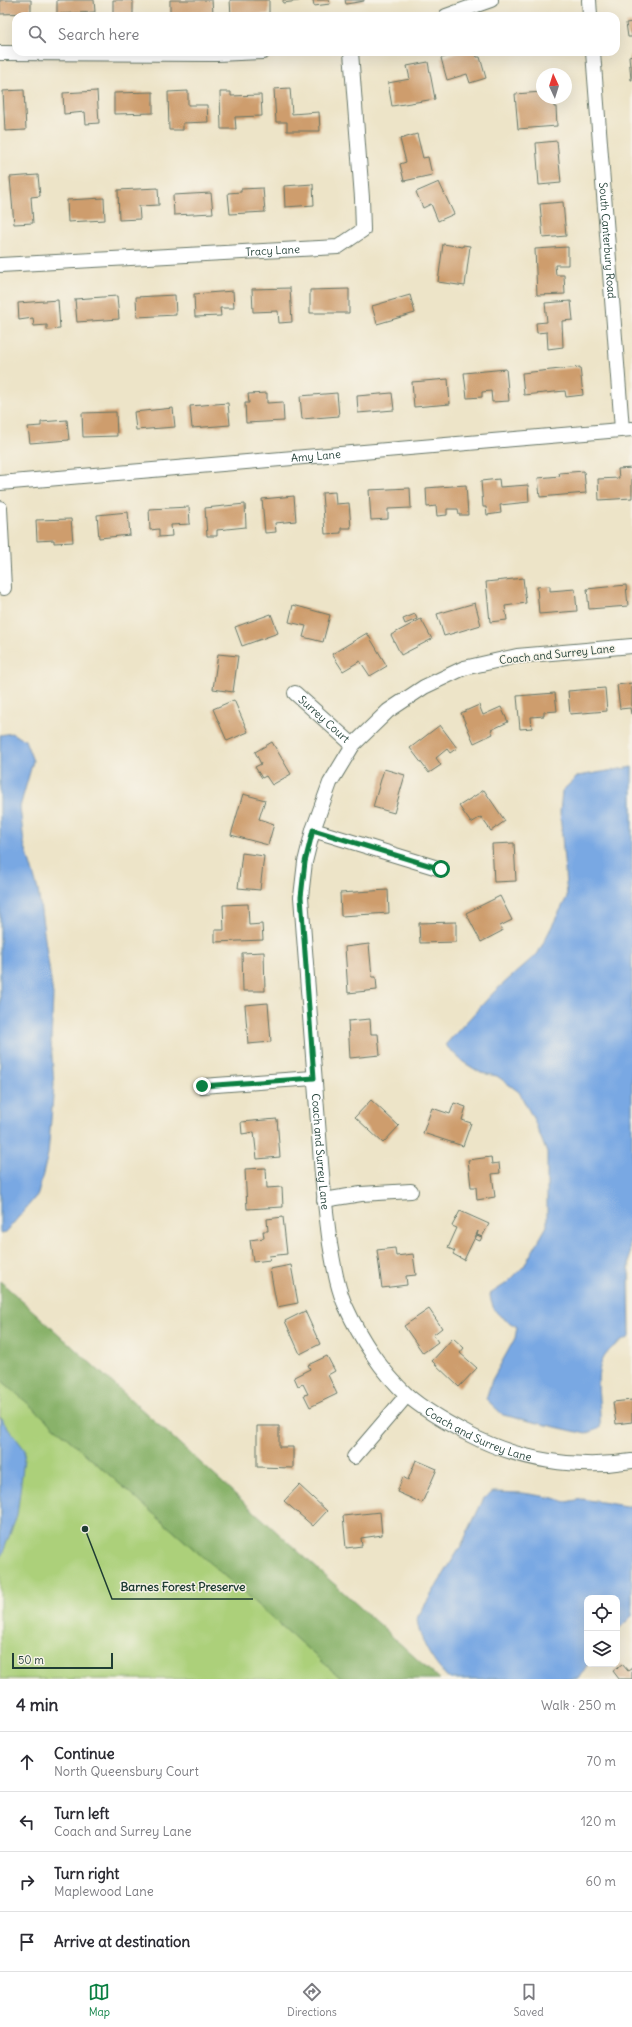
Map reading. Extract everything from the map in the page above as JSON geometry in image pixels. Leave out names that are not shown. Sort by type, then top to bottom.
[{"type":"street","points":[[457,12],[491,0]]},
{"type":"street","points":[[589,0],[590,12]]},
{"type":"street","points":[[0,53],[12,53]]},
{"type":"street","name":"Tracy Lane","points":[[0,265],[338,247],[363,230],[351,56]]},
{"type":"street","name":"South Canterbury Road","points":[[593,56],[627,429]]},
{"type":"street","name":"Amy Lane","points":[[0,483],[627,429]]},
{"type":"street","points":[[0,508],[4,588]]},
{"type":"street","name":"Coach and Surrey Lane","points":[[632,646],[517,656],[464,668],[424,687],[388,711],[353,744],[330,783],[313,830],[305,862],[301,897],[324,1200],[335,1276],[345,1306],[363,1338],[382,1366],[408,1395],[444,1422],[489,1445],[522,1456],[568,1463],[614,1464],[632,1461]]},
{"type":"street","name":"Surrey Court","points":[[295,693],[353,744]]},
{"type":"street","points":[[313,830],[441,869]]},
{"type":"street","points":[[202,1086],[314,1078]]},
{"type":"street","points":[[324,1200],[361,1194],[411,1191]]},
{"type":"street","points":[[354,1457],[408,1395]]},
{"type":"green space","points":[[0,1281],[439,1679],[342,1679],[0,1379]]},
{"type":"green space","points":[[0,1379],[342,1679],[0,1679]]},
{"type":"water","points":[[11,733],[25,740],[33,761],[20,807],[24,843],[38,890],[53,995],[51,1042],[54,1085],[48,1154],[38,1194],[6,1232],[0,1233],[0,735]]},
{"type":"water","points":[[632,767],[632,1204],[629,1254],[630,1337],[616,1345],[606,1354],[601,1364],[598,1375],[600,1428],[586,1434],[503,1415],[486,1399],[492,1380],[515,1338],[517,1327],[495,1311],[490,1294],[507,1283],[524,1266],[547,1226],[547,1153],[534,1120],[519,1092],[497,1076],[481,1073],[463,1062],[445,1045],[494,992],[538,953],[567,897],[560,812],[562,791],[578,776]]},
{"type":"water","points":[[0,1417],[25,1450],[17,1516],[0,1560]]},
{"type":"water","points":[[493,1492],[523,1493],[554,1498],[566,1502],[582,1499],[632,1507],[632,1616],[620,1628],[620,1595],[584,1595],[584,1667],[586,1667],[578,1679],[450,1679],[438,1667],[428,1651],[420,1634],[417,1618],[461,1546],[484,1498]]},
{"type":"building","points":[[0,0],[31,0],[31,12],[12,12],[12,14],[0,14]]},
{"type":"building","points":[[57,0],[94,0],[95,12],[57,12]]},
{"type":"building","points":[[113,0],[133,0],[133,12],[113,12]]},
{"type":"building","points":[[170,0],[212,0],[213,12],[170,12]]},
{"type":"building","points":[[230,0],[269,0],[269,12],[231,12]]},
{"type":"building","points":[[283,0],[299,0],[299,1],[283,3]]},
{"type":"building","points":[[313,0],[329,0],[330,4],[314,6]]},
{"type":"building","points":[[345,0],[364,0],[364,1],[346,4]]},
{"type":"building","points":[[632,22],[632,37],[628,37],[626,23]]},
{"type":"building","points":[[632,55],[632,80],[631,80],[629,56]]},
{"type":"building","points":[[448,56],[480,57],[486,78],[470,83],[467,74],[447,80],[441,58]]},
{"type":"building","points":[[428,62],[435,99],[392,106],[388,83],[410,79],[407,66]]},
{"type":"building","points":[[290,88],[292,114],[319,112],[320,131],[287,131],[287,122],[276,122],[274,89]]},
{"type":"building","points":[[24,90],[26,130],[5,131],[3,91]]},
{"type":"building","points":[[97,91],[99,123],[86,124],[85,112],[64,114],[63,93]]},
{"type":"building","points":[[188,91],[188,105],[207,105],[208,122],[183,123],[183,130],[169,130],[168,92]]},
{"type":"building","points":[[153,92],[153,113],[114,114],[114,93]]},
{"type":"building","points":[[220,92],[231,92],[231,96],[261,95],[262,116],[235,117],[236,129],[221,129]]},
{"type":"building","points":[[536,92],[536,104],[554,104],[554,107],[556,107],[557,126],[518,129],[515,94]]},
{"type":"building","points":[[417,134],[423,158],[428,157],[432,175],[404,181],[400,164],[406,162],[400,139]]},
{"type":"building","points":[[557,141],[561,183],[539,185],[536,143]]},
{"type":"building","points":[[38,175],[40,196],[31,197],[33,223],[14,224],[10,177]]},
{"type":"building","points":[[439,182],[454,214],[438,221],[431,204],[423,208],[416,192]]},
{"type":"building","points":[[313,184],[314,205],[285,207],[284,186]]},
{"type":"building","points":[[158,188],[159,205],[139,206],[140,219],[119,220],[118,190]]},
{"type":"building","points":[[263,188],[265,212],[230,214],[228,193],[241,192],[241,189]]},
{"type":"building","points":[[211,193],[213,213],[174,215],[173,195]]},
{"type":"building","points":[[104,198],[105,220],[68,222],[67,200]]},
{"type":"building","points":[[563,202],[566,236],[543,238],[540,204]]},
{"type":"building","points":[[443,244],[463,247],[463,245],[470,246],[465,286],[438,282]]},
{"type":"building","points":[[568,247],[568,265],[555,265],[556,275],[564,275],[565,294],[537,295],[535,249]]},
{"type":"building","points":[[290,288],[292,322],[279,323],[278,311],[253,312],[252,289]]},
{"type":"building","points":[[349,289],[349,313],[310,313],[310,290]]},
{"type":"building","points":[[233,291],[234,308],[220,308],[221,316],[195,317],[194,294]]},
{"type":"building","points":[[175,295],[176,315],[137,317],[136,297]]},
{"type":"building","points":[[410,295],[415,313],[377,324],[372,306]]},
{"type":"building","points":[[117,296],[119,319],[77,322],[75,299]]},
{"type":"building","points":[[58,300],[60,329],[47,330],[47,325],[34,326],[33,318],[19,320],[18,303]]},
{"type":"building","points":[[571,301],[573,320],[562,321],[563,347],[548,349],[547,332],[537,333],[536,323],[547,322],[545,303]]},
{"type":"building","points":[[580,367],[583,395],[566,397],[565,391],[524,395],[522,373]]},
{"type":"building","points":[[506,369],[509,401],[492,402],[491,391],[482,392],[482,397],[467,398],[464,373]]},
{"type":"building","points":[[448,379],[450,404],[414,407],[412,382]]},
{"type":"building","points":[[267,393],[267,403],[283,402],[284,421],[246,423],[245,403],[249,403],[248,394]]},
{"type":"building","points":[[337,393],[339,416],[302,419],[300,396]]},
{"type":"building","points":[[392,393],[394,410],[358,413],[357,396]]},
{"type":"building","points":[[228,403],[230,425],[192,428],[190,406]]},
{"type":"building","points":[[173,408],[175,427],[136,430],[134,412]]},
{"type":"building","points":[[116,412],[117,436],[83,437],[82,413]]},
{"type":"building","points":[[67,420],[69,440],[30,443],[28,427],[41,426],[41,422]]},
{"type":"building","points":[[632,468],[632,498],[599,500],[598,479],[619,478],[618,469]]},
{"type":"building","points":[[584,471],[586,493],[540,497],[538,478],[560,476],[559,473]]},
{"type":"building","points":[[499,479],[500,487],[528,485],[529,502],[500,505],[501,513],[487,515],[486,507],[483,507],[481,481]]},
{"type":"building","points":[[466,485],[468,515],[459,515],[458,509],[447,509],[447,515],[437,516],[436,506],[427,507],[426,488]]},
{"type":"building","points":[[410,488],[411,508],[388,509],[388,519],[371,520],[369,490]]},
{"type":"building","points":[[335,492],[336,504],[349,503],[351,528],[341,528],[341,533],[325,534],[322,493]]},
{"type":"building","points":[[294,496],[296,521],[275,523],[276,532],[265,533],[262,499]]},
{"type":"building","points":[[245,504],[246,527],[217,530],[217,536],[207,536],[205,508]]},
{"type":"building","points":[[189,507],[190,524],[171,525],[172,536],[159,537],[159,529],[150,530],[149,509]]},
{"type":"building","points":[[128,512],[130,535],[99,538],[97,515]]},
{"type":"building","points":[[71,519],[73,542],[54,543],[54,540],[37,541],[36,520]]},
{"type":"building","points":[[523,578],[526,603],[505,606],[507,620],[490,622],[486,582]]},
{"type":"building","points":[[626,585],[628,606],[589,609],[587,589]]},
{"type":"building","points":[[550,586],[550,591],[575,589],[577,611],[539,614],[537,587]]},
{"type":"building","points":[[475,603],[481,625],[444,636],[437,614]]},
{"type":"building","points":[[293,605],[330,615],[323,642],[303,637],[306,626],[289,622]]},
{"type":"building","points":[[271,614],[278,633],[242,646],[235,627]]},
{"type":"building","points":[[415,614],[417,619],[405,624],[403,619]]},
{"type":"building","points":[[421,619],[432,639],[401,655],[391,635]]},
{"type":"building","points":[[367,633],[387,666],[370,676],[360,661],[343,671],[332,654]]},
{"type":"building","points":[[218,654],[238,656],[233,692],[213,689]]},
{"type":"building","points":[[632,683],[631,714],[630,708],[620,709],[617,685]]},
{"type":"building","points":[[605,688],[607,711],[570,714],[568,691]]},
{"type":"building","points":[[555,693],[557,711],[544,712],[544,716],[531,717],[532,728],[520,729],[517,696]]},
{"type":"building","points":[[234,700],[248,732],[227,741],[213,709]]},
{"type":"building","points":[[479,705],[483,715],[501,707],[508,722],[491,730],[493,734],[474,743],[461,713]]},
{"type":"building","points":[[440,725],[457,748],[450,753],[447,749],[436,758],[441,765],[429,773],[410,748]]},
{"type":"building","points":[[272,742],[291,774],[272,785],[266,776],[262,778],[255,767],[261,764],[255,752]]},
{"type":"building","points":[[384,769],[405,775],[394,813],[373,807]]},
{"type":"building","points":[[484,790],[505,821],[491,831],[481,817],[471,823],[459,806]]},
{"type":"building","points":[[243,794],[265,800],[259,819],[274,824],[268,845],[231,835]]},
{"type":"building","points":[[514,843],[516,881],[494,882],[492,844]]},
{"type":"building","points":[[242,853],[264,856],[260,890],[238,888]]},
{"type":"building","points":[[388,890],[389,913],[341,916],[340,893]]},
{"type":"building","points":[[500,896],[512,920],[500,926],[502,931],[481,942],[466,913]]},
{"type":"building","points":[[248,904],[249,925],[262,924],[263,940],[215,942],[215,930],[224,930],[223,905]]},
{"type":"building","points":[[456,922],[456,942],[420,943],[419,923]]},
{"type":"building","points":[[369,944],[372,977],[376,977],[377,990],[348,993],[345,947]]},
{"type":"building","points":[[264,952],[265,991],[243,991],[242,953]]},
{"type":"building","points":[[268,1003],[271,1042],[248,1044],[245,1005]]},
{"type":"building","points":[[370,1019],[371,1034],[378,1034],[380,1055],[350,1058],[348,1021]]},
{"type":"building","points":[[371,1100],[399,1126],[383,1143],[355,1117]]},
{"type":"building","points":[[454,1103],[466,1107],[462,1120],[471,1123],[463,1146],[423,1133],[432,1108],[450,1114]]},
{"type":"building","points":[[277,1119],[280,1157],[257,1159],[254,1132],[242,1134],[241,1122]]},
{"type":"building","points":[[491,1157],[492,1164],[499,1163],[500,1173],[492,1174],[495,1197],[477,1200],[476,1187],[471,1187],[468,1160]]},
{"type":"building","points":[[266,1168],[267,1188],[282,1187],[283,1207],[247,1209],[245,1169]]},
{"type":"building","points":[[460,1211],[489,1224],[482,1237],[477,1235],[478,1231],[464,1260],[453,1254],[455,1251],[448,1248],[457,1228],[452,1226]]},
{"type":"building","points":[[283,1217],[287,1254],[269,1256],[270,1260],[253,1262],[250,1240],[264,1238],[263,1231],[268,1231],[267,1219]]},
{"type":"building","points":[[477,1235],[482,1237],[480,1241],[475,1239]]},
{"type":"building","points":[[395,1248],[396,1256],[413,1254],[416,1275],[406,1276],[407,1285],[382,1288],[377,1250]]},
{"type":"building","points":[[291,1265],[298,1303],[277,1307],[270,1269]]},
{"type":"building","points":[[429,1309],[442,1328],[433,1335],[438,1342],[423,1353],[404,1326]]},
{"type":"building","points":[[305,1311],[320,1344],[300,1354],[285,1321]]},
{"type":"building","points":[[453,1338],[464,1348],[460,1353],[477,1368],[459,1387],[432,1361]]},
{"type":"building","points":[[327,1356],[335,1371],[328,1375],[337,1394],[310,1407],[304,1395],[308,1394],[303,1384],[298,1386],[294,1377],[310,1369],[308,1365]]},
{"type":"building","points":[[632,1400],[632,1422],[616,1424],[613,1402]]},
{"type":"building","points":[[257,1426],[279,1426],[279,1447],[293,1447],[293,1468],[257,1467]]},
{"type":"building","points":[[416,1460],[437,1469],[422,1503],[397,1492],[403,1477],[408,1480]]},
{"type":"building","points":[[299,1485],[327,1511],[313,1526],[284,1501]]},
{"type":"building","points":[[380,1512],[382,1535],[361,1538],[362,1546],[346,1548],[343,1516]]},
{"type":"building","points":[[622,1664],[628,1671],[632,1668],[632,1679],[619,1679],[613,1671]]},
{"type":"place","name":"Barnes Forest Preserve","points":[[85,1529]]},
{"type":"route","points":[[202,1086],[314,1078],[301,897],[305,862],[313,830],[441,869]]}]
